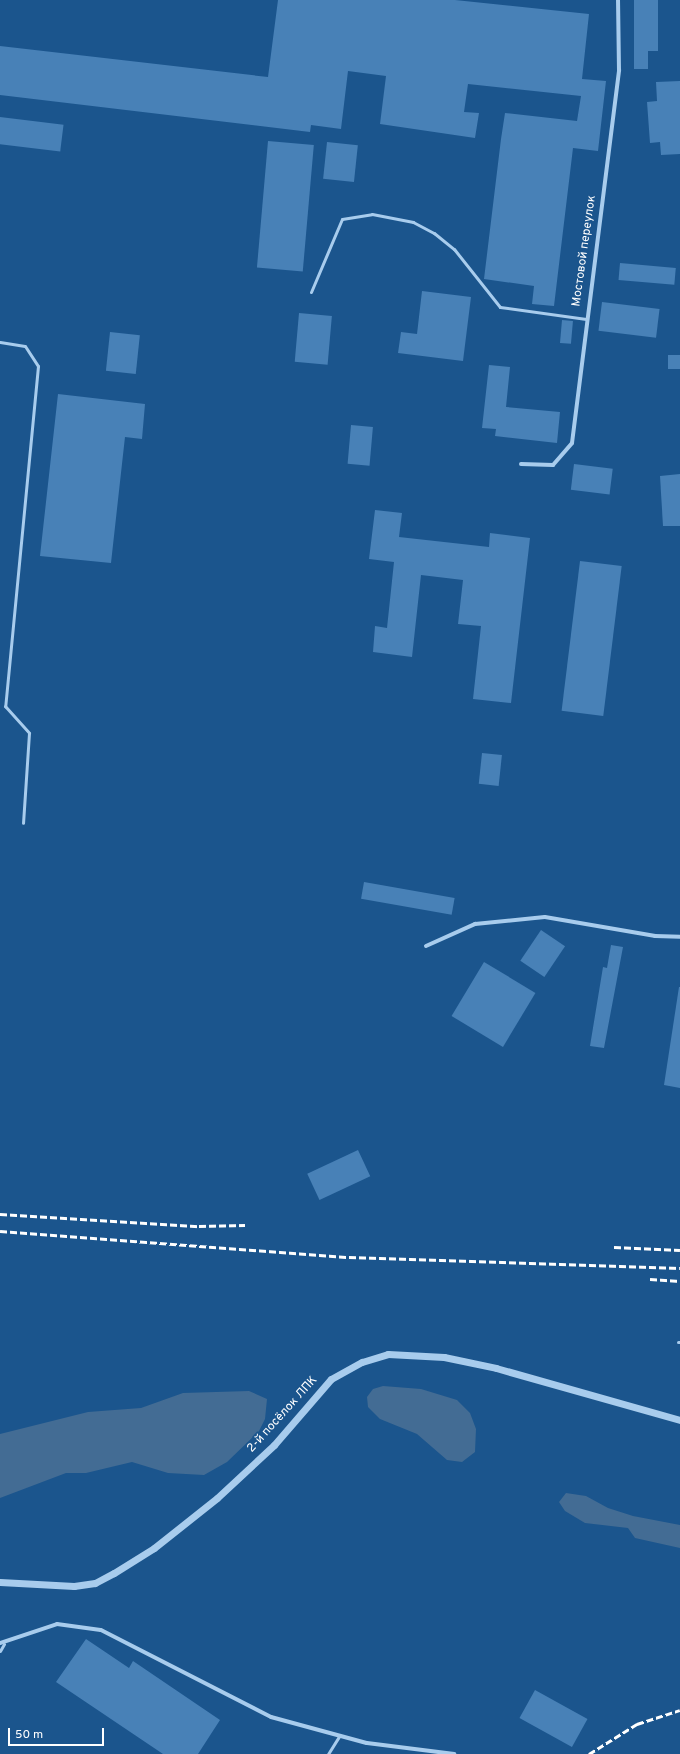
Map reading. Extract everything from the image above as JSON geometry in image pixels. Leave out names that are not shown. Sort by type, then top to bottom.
[{"type":"street","name":"Мостовой переулок","points":[[521,464],[552,465],[564,457],[572,443],[586,319],[620,70],[618,0]]},
{"type":"street","points":[[426,946],[475,924],[546,917],[655,936],[680,937]]},
{"type":"street","name":"2-й посёлок ЛПК","points":[[0,1582],[74,1586],[95,1583],[114,1573],[154,1548],[217,1498],[274,1445],[331,1379],[362,1362],[388,1354],[444,1357],[496,1368],[680,1420]]},
{"type":"street","points":[[2,1643],[57,1624],[101,1630],[271,1717],[367,1743],[454,1754]]},
{"type":"lane","points":[[311,292],[342,219],[372,214],[412,222],[434,233],[454,249],[500,307],[586,319]]},
{"type":"lane","points":[[0,342],[25,346],[38,366],[5,706],[29,733],[23,823]]},
{"type":"lane","points":[[0,1651],[2,1643]]},
{"type":"lane","points":[[328,1754],[340,1735]]},
{"type":"water","points":[[383,1386],[421,1389],[457,1400],[470,1413],[476,1429],[475,1452],[462,1462],[447,1460],[417,1434],[380,1419],[368,1407],[367,1397],[373,1389]]},
{"type":"water","points":[[249,1391],[267,1399],[265,1419],[259,1431],[227,1462],[204,1475],[168,1473],[132,1462],[86,1473],[66,1473],[0,1498],[0,1434],[88,1412],[141,1408],[183,1393]]},
{"type":"water","points":[[566,1493],[586,1496],[608,1508],[633,1516],[680,1525],[680,1548],[635,1538],[628,1528],[585,1523],[565,1511],[559,1502]]},
{"type":"building","points":[[278,0],[455,0],[589,14],[582,79],[606,81],[598,151],[573,148],[554,306],[532,304],[534,286],[484,279],[501,139],[505,113],[577,121],[581,96],[468,84],[464,112],[479,113],[475,138],[380,124],[386,76],[348,71],[341,129],[311,125],[310,132],[0,95],[0,46],[268,77]]},
{"type":"building","points":[[634,0],[658,0],[658,51],[648,51],[648,69],[634,69]]},
{"type":"building","points":[[680,81],[680,154],[661,155],[660,142],[650,143],[647,102],[657,101],[656,82]]},
{"type":"building","points":[[0,117],[64,125],[60,152],[0,144]]},
{"type":"building","points":[[268,141],[314,145],[303,272],[257,268]]},
{"type":"building","points":[[327,142],[358,145],[354,182],[323,179]]},
{"type":"building","points":[[620,263],[676,268],[674,285],[619,280]]},
{"type":"building","points":[[422,291],[471,297],[463,361],[398,353],[401,332],[417,334]]},
{"type":"building","points":[[602,302],[660,309],[656,338],[598,331]]},
{"type":"building","points":[[299,313],[332,316],[328,365],[295,362]]},
{"type":"building","points":[[562,320],[573,321],[571,344],[560,343]]},
{"type":"building","points":[[110,332],[140,335],[136,374],[106,371]]},
{"type":"building","points":[[668,355],[680,355],[680,369],[668,369]]},
{"type":"building","points":[[489,365],[510,367],[506,407],[560,412],[557,443],[495,436],[496,429],[482,428]]},
{"type":"building","points":[[58,394],[145,404],[142,439],[125,437],[111,563],[40,556]]},
{"type":"building","points":[[351,425],[373,427],[370,466],[348,464]]},
{"type":"building","points":[[574,464],[613,469],[610,495],[571,490]]},
{"type":"building","points":[[680,474],[680,526],[663,526],[660,476]]},
{"type":"building","points":[[375,510],[402,513],[399,537],[489,547],[490,533],[530,538],[511,703],[473,699],[481,626],[458,624],[463,580],[421,575],[412,657],[373,652],[375,626],[387,628],[394,562],[369,559]]},
{"type":"building","points":[[580,561],[622,566],[603,716],[562,711]]},
{"type":"building","points":[[482,753],[502,755],[499,786],[479,784]]},
{"type":"building","points":[[364,882],[455,898],[452,915],[361,899]]},
{"type":"building","points":[[541,930],[565,946],[544,977],[520,961]]},
{"type":"building","points":[[611,945],[623,947],[604,1048],[590,1046],[603,967],[607,968]]},
{"type":"building","points":[[484,962],[535,993],[503,1047],[452,1016]]},
{"type":"building","points":[[680,987],[680,1088],[664,1085]]},
{"type":"building","points":[[358,1150],[370,1176],[320,1200],[307,1174]]},
{"type":"building","points":[[86,1639],[129,1668],[133,1661],[220,1720],[198,1754],[163,1754],[56,1682]]},
{"type":"building","points":[[535,1690],[587,1719],[572,1747],[519,1718]]},
{"type":"railway","points":[[0,1214],[199,1226],[245,1225]]},
{"type":"railway","points":[[0,1231],[349,1257],[680,1268]]},
{"type":"railway","points":[[614,1247],[680,1250]]},
{"type":"railway","points":[[650,1279],[680,1281]]},
{"type":"railway","points":[[589,1754],[637,1724],[680,1710]]}]
